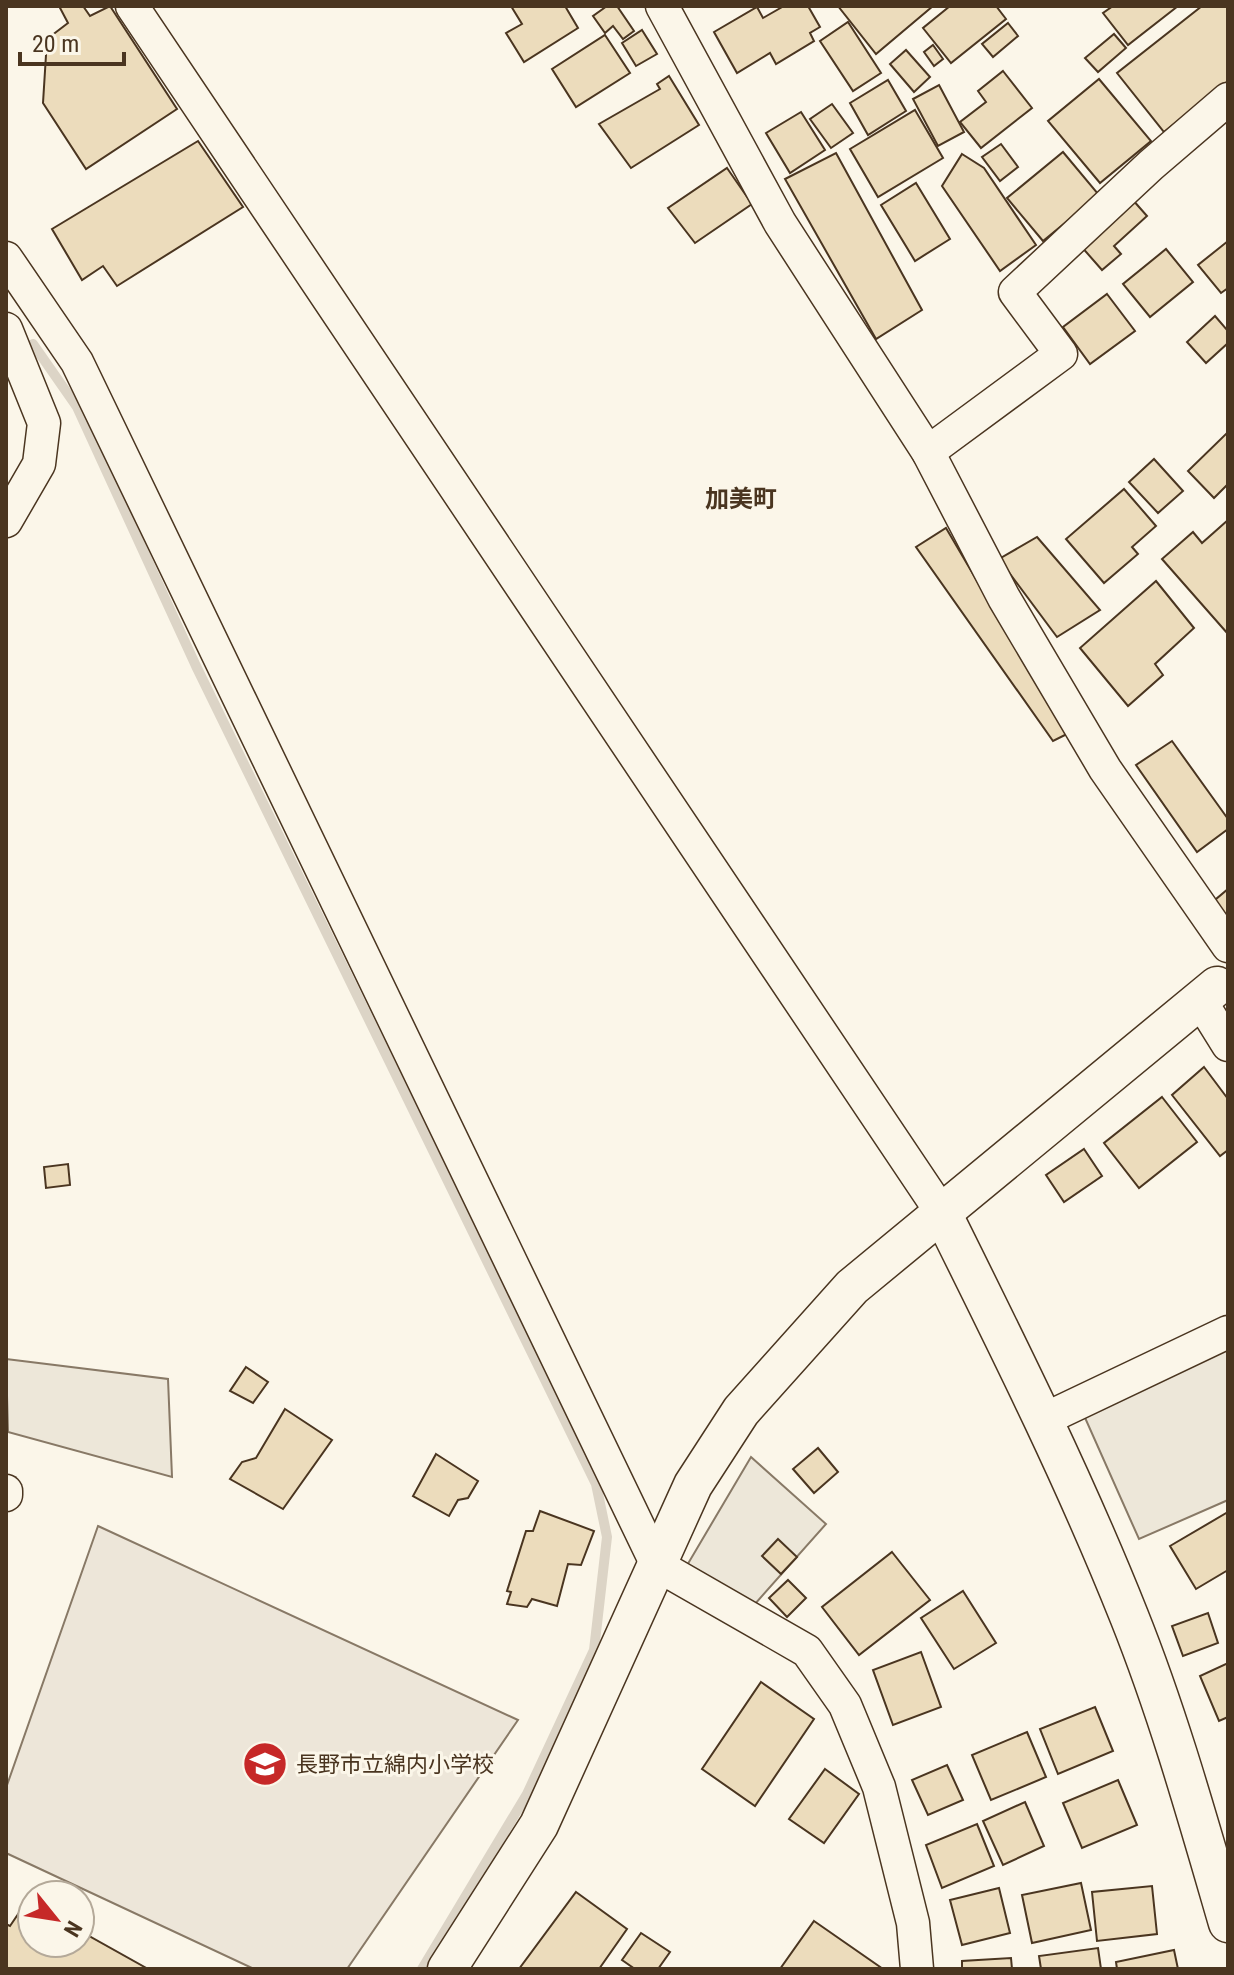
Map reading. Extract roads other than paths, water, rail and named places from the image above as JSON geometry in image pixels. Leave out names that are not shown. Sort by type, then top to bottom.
[{"type":"street","points":[[132,6],[942,1213],[1045,1419],[1130,1618],[1181,1763],[1228,1923]]},
{"type":"street","points":[[662,6],[780,223],[928,452],[1004,598],[1105,769],[1228,946]]},
{"type":"street","points":[[928,452],[1061,354],[1015,292],[1151,165],[1228,99]]},
{"type":"street","points":[[6,258],[77,362],[657,1565],[807,1651],[845,1705],[879,1787],[913,1923],[917,1969]]},
{"type":"street","points":[[6,329],[44,423],[39,464],[6,521]]},
{"type":"street","points":[[447,1969],[539,1825],[693,1485],[741,1411],[852,1287],[1215,988],[1228,1045]]},
{"type":"street","points":[[1045,1419],[1228,1332]]},
{"type":"waterway","points":[[33,344],[77,407],[196,666],[596,1484],[607,1537],[594,1650],[527,1794],[422,1969]]},
{"type":"place","name":"長野市立綿内小学校","points":[[265,1764]]},
{"type":"district","name":"加美町","points":[[741,499]]}]
